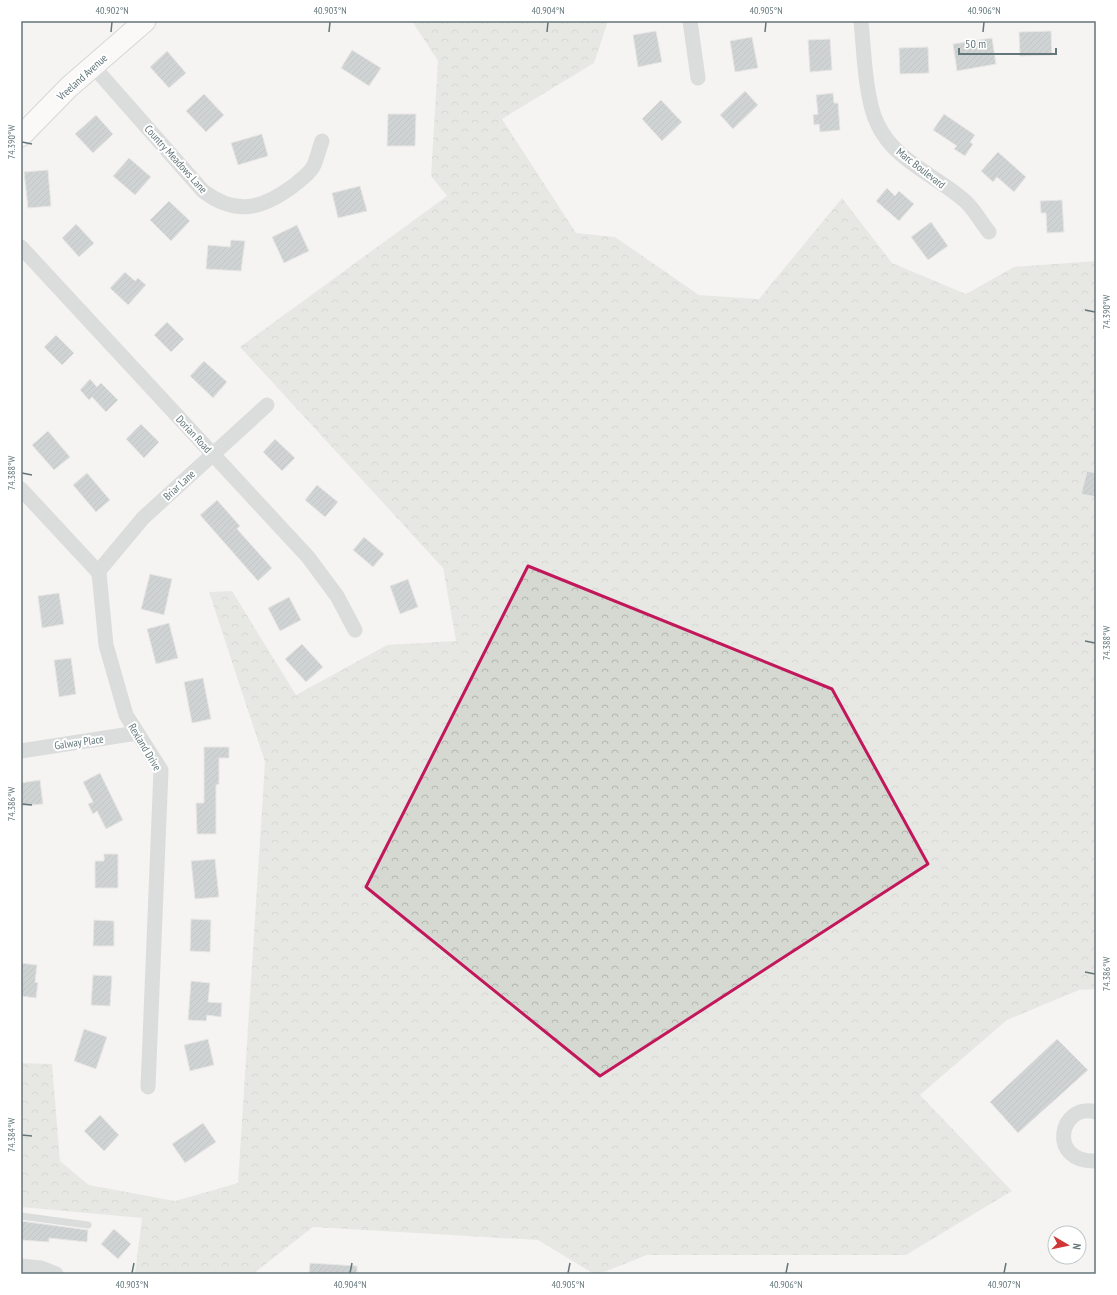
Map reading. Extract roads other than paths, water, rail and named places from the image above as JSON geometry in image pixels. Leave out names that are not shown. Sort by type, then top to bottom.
[{"type":"street","name":"Vreeland Avenue","points":[[21,136],[69,87],[145,21]]},
{"type":"street","points":[[690,21],[698,78]]},
{"type":"street","name":"Marc Boulevard","points":[[861,21],[870,99],[876,120],[886,139],[905,158],[965,201],[989,232]]},
{"type":"street","name":"Country Meadows Lane","points":[[93,66],[203,190],[226,204],[253,207],[270,202],[313,168],[322,141]]},
{"type":"street","name":"Dorian Road","points":[[21,247],[308,557],[337,596],[355,630]]},
{"type":"street","name":"Briar Lane","points":[[98,572],[143,518],[267,404]]},
{"type":"street","points":[[21,489],[98,572]]},
{"type":"street","name":"Rexland Drive","points":[[98,572],[106,645],[126,715],[161,770],[148,1087]]},
{"type":"street","name":"Galway Place","points":[[21,751],[137,733]]},
{"type":"street","points":[[1096,1112],[1083,1111],[1073,1115],[1065,1126],[1063,1138],[1066,1149],[1074,1158],[1096,1161]]},
{"type":"street","points":[[21,1266],[40,1268],[56,1274]]},
{"type":"lane","points":[[21,1216],[88,1225]]}]
